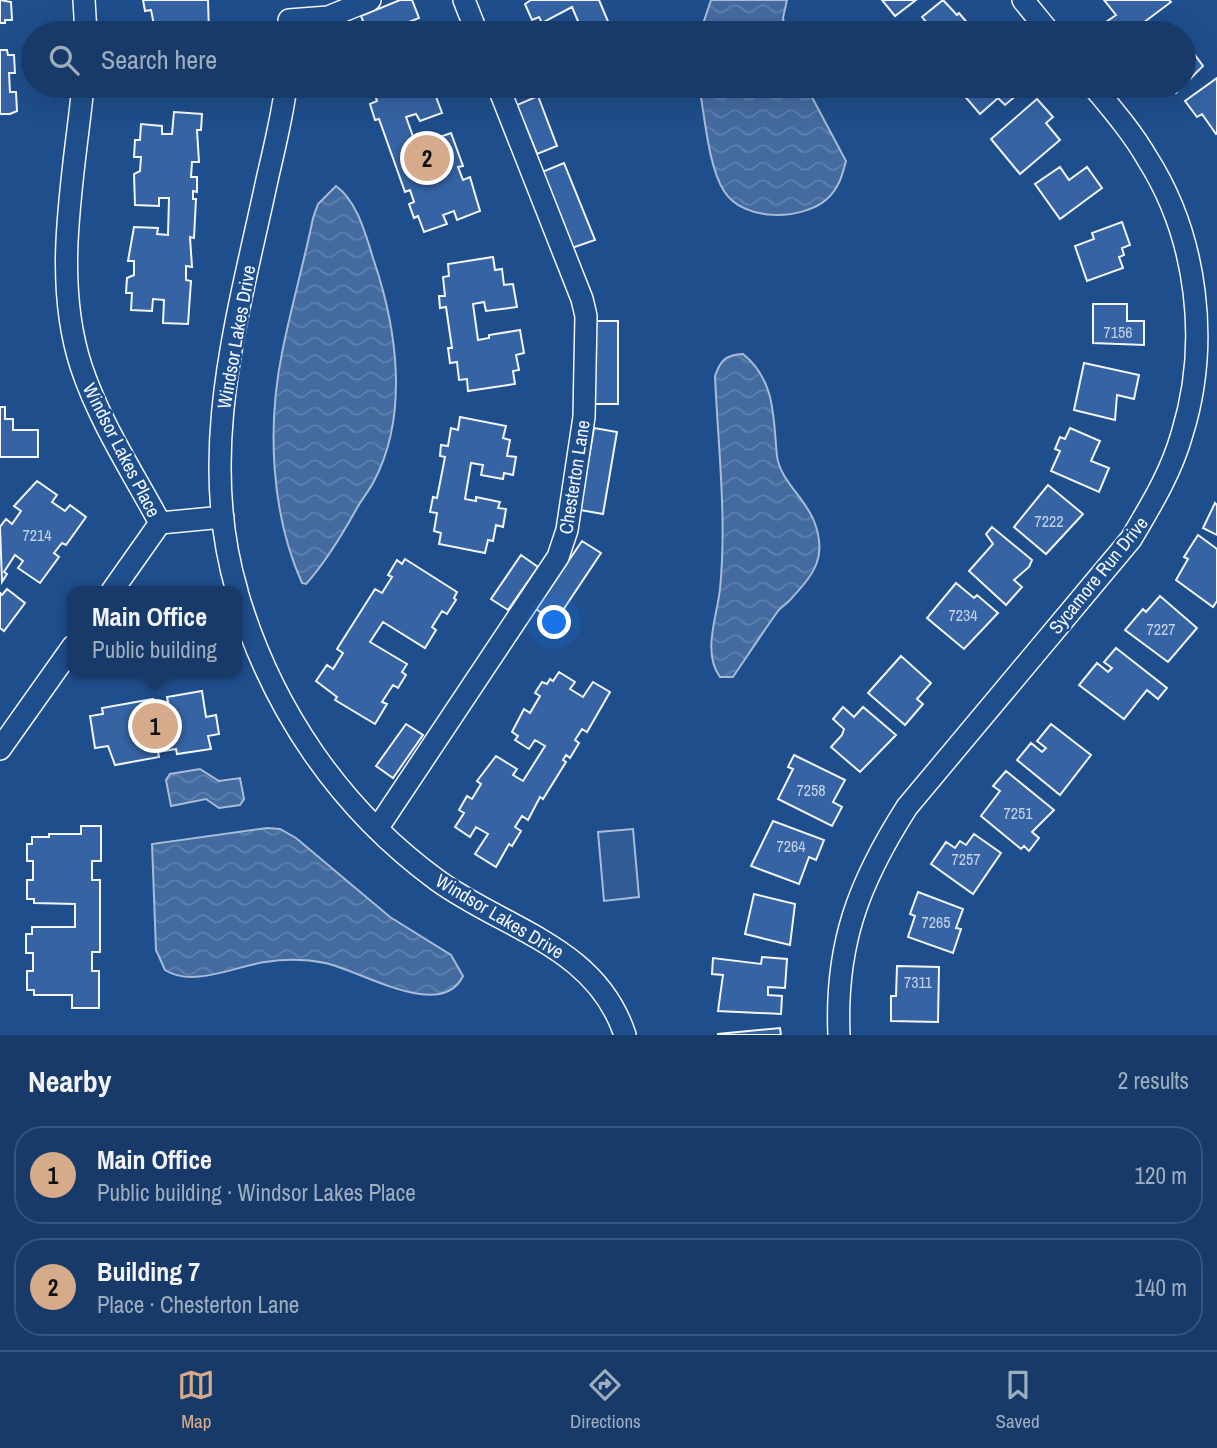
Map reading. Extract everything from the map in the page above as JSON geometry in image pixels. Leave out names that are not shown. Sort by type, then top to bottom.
[{"type":"street","points":[[84,0],[85,21]]},
{"type":"street","points":[[289,18],[328,18],[370,0]]},
{"type":"street","points":[[464,0],[472,21]]},
{"type":"street","points":[[1023,0],[1040,21]]},
{"type":"street","name":"Windsor Lakes Place","points":[[82,98],[67,254],[71,327],[93,396],[160,523],[116,586]]},
{"type":"street","name":"Windsor Lakes Drive","points":[[236,586],[223,517],[219,441],[226,373],[283,98]]},
{"type":"street","name":"Chesterton Lane","points":[[377,829],[558,557],[567,530],[584,417],[585,310],[503,98]]},
{"type":"street","name":"Sycamore Run Drive","points":[[839,1035],[840,976],[846,941],[865,879],[879,850],[907,807],[1131,539],[1150,510],[1182,435],[1192,394],[1197,338],[1187,253],[1169,201],[1147,158],[1102,98]]},
{"type":"street","points":[[160,523],[223,517]]},
{"type":"street","name":"Windsor Lakes Drive","points":[[242,625],[296,728],[328,775],[377,829],[456,892],[574,959],[602,989],[616,1010],[625,1035]]},
{"type":"street","points":[[0,749],[67,654]]},
{"type":"shaded area","points":[[633,829],[639,897],[604,901],[598,832]]},
{"type":"water","points":[[711,0],[787,0],[784,21],[704,21]]},
{"type":"water","points":[[701,98],[812,98],[846,161],[840,182],[834,191],[816,206],[788,214],[758,213],[733,201],[724,191],[714,168]]},
{"type":"water","points":[[336,186],[356,210],[382,287],[393,343],[395,400],[385,455],[374,481],[333,548],[306,584],[302,583],[292,556],[278,499],[274,410],[282,353],[313,218],[318,204]]},
{"type":"water","points":[[743,354],[762,376],[767,388],[771,400],[779,465],[810,513],[820,545],[816,564],[806,582],[778,611],[733,677],[720,677],[712,657],[711,646],[720,589],[723,536],[715,376],[725,359]]},
{"type":"water","points":[[200,769],[219,781],[240,778],[244,799],[240,805],[219,808],[206,799],[171,806],[166,780],[170,774]]},
{"type":"water","points":[[267,828],[280,829],[296,838],[390,917],[451,955],[463,976],[452,989],[437,994],[419,994],[340,967],[310,961],[265,962],[215,974],[188,977],[165,970],[156,950],[152,844]]},
{"type":"building","points":[[0,0],[11,2],[12,20],[5,20],[5,23],[0,23]]},
{"type":"building","points":[[143,0],[208,0],[209,21],[153,21],[151,10],[145,11]]},
{"type":"building","points":[[400,0],[412,0],[419,18],[411,21],[363,21],[361,16]]},
{"type":"building","points":[[531,0],[599,0],[608,21],[578,21],[572,7],[546,21],[541,21],[539,17],[532,20],[525,4]]},
{"type":"building","points":[[882,0],[916,0],[895,16]]},
{"type":"building","points":[[943,0],[966,21],[925,21],[922,17]]},
{"type":"building","points":[[1104,0],[1171,2],[1146,21],[1107,21],[1116,15]]},
{"type":"building","points":[[0,50],[7,50],[8,55],[14,55],[15,73],[9,73],[10,92],[16,92],[17,111],[10,114],[0,114]]},
{"type":"building","points":[[1196,56],[1203,66],[1196,73]]},
{"type":"building","points":[[1217,78],[1216,134],[1202,114],[1197,117],[1185,101],[1196,98],[1196,93]]},
{"type":"building","points":[[376,98],[436,98],[442,113],[420,121],[416,114],[406,117],[418,150],[430,146],[428,141],[451,133],[463,166],[458,167],[463,180],[470,177],[480,211],[457,220],[454,211],[443,215],[447,224],[424,232],[418,216],[414,218],[409,204],[414,202],[410,190],[405,192],[379,119],[375,120],[370,104],[377,101]]},
{"type":"building","points":[[539,98],[557,146],[537,154],[517,105]]},
{"type":"building","points":[[966,98],[998,98],[980,114]]},
{"type":"building","points":[[998,98],[1013,98],[1005,105]]},
{"type":"building","points":[[1037,99],[1053,117],[1046,123],[1060,140],[1020,174],[991,139]]},
{"type":"building","points":[[174,112],[202,114],[201,130],[197,130],[199,162],[192,162],[191,177],[197,177],[197,192],[193,191],[193,199],[196,199],[194,238],[190,237],[192,267],[186,266],[186,280],[191,281],[188,324],[163,323],[164,300],[153,299],[152,311],[131,310],[132,293],[126,293],[127,278],[134,275],[134,261],[128,261],[134,227],[158,228],[157,234],[168,235],[169,198],[159,198],[159,206],[135,205],[134,174],[140,171],[141,157],[134,157],[135,140],[140,140],[141,124],[162,126],[162,134],[172,134]]},
{"type":"building","points":[[564,163],[595,240],[572,248],[542,172]]},
{"type":"building","points":[[1060,167],[1069,180],[1087,167],[1102,188],[1060,219],[1035,184]]},
{"type":"building","points":[[1122,222],[1130,245],[1122,248],[1124,255],[1119,257],[1123,268],[1087,281],[1075,246],[1094,239],[1092,233]]},
{"type":"building","points":[[493,257],[495,270],[502,269],[504,285],[513,284],[517,307],[486,311],[484,302],[473,304],[478,340],[489,338],[489,335],[520,330],[524,353],[516,355],[519,370],[513,371],[515,384],[468,391],[467,379],[459,380],[457,362],[450,363],[448,348],[452,348],[446,307],[440,308],[439,296],[445,296],[443,277],[449,276],[448,264]]},
{"type":"building","points":[[1093,304],[1127,304],[1127,321],[1144,321],[1144,345],[1093,343]]},
{"type":"building","points":[[595,321],[618,321],[618,404],[594,404]]},
{"type":"building","points":[[1084,363],[1139,375],[1134,399],[1117,395],[1115,420],[1074,410]]},
{"type":"building","points":[[0,407],[5,407],[5,419],[13,419],[13,430],[38,430],[38,457],[0,457]]},
{"type":"building","points":[[460,417],[506,426],[503,438],[510,440],[507,456],[516,457],[513,475],[504,473],[503,479],[481,475],[483,465],[471,463],[465,499],[476,501],[476,497],[500,502],[498,508],[506,509],[503,527],[496,525],[493,541],[488,540],[485,553],[439,544],[441,533],[434,531],[437,513],[430,512],[433,497],[437,498],[445,457],[440,456],[441,445],[448,446],[451,428],[458,430]]},
{"type":"building","points":[[594,428],[617,432],[603,514],[580,510]]},
{"type":"building","points":[[1070,428],[1100,441],[1091,461],[1109,468],[1099,492],[1051,471],[1060,451],[1055,449],[1060,437],[1065,439]]},
{"type":"building","points":[[37,481],[57,495],[52,502],[65,511],[70,505],[86,517],[66,545],[62,543],[54,553],[59,557],[40,583],[18,568],[23,561],[15,555],[4,572],[7,574],[2,582],[0,527],[6,519],[12,524],[21,511],[14,506]]},
{"type":"building","points":[[1048,485],[1083,514],[1046,554],[1014,527]]},
{"type":"building","points":[[1215,503],[1217,505],[1217,535],[1203,528]]},
{"type":"building","points":[[992,527],[1032,560],[1029,567],[1014,580],[1022,587],[1006,605],[969,571],[993,544],[986,534]]},
{"type":"building","points":[[1198,535],[1217,549],[1217,601],[1213,607],[1176,580],[1188,559],[1184,557]]},
{"type":"building","points":[[582,541],[601,553],[555,622],[536,609]]},
{"type":"building","points":[[521,555],[538,567],[508,610],[491,599]]},
{"type":"building","points":[[405,559],[457,592],[454,598],[456,600],[447,614],[442,611],[432,627],[436,630],[425,648],[383,622],[370,642],[407,664],[402,672],[406,675],[398,688],[393,685],[382,702],[387,704],[375,724],[335,700],[337,697],[316,681],[327,665],[333,669],[343,653],[337,649],[375,589],[382,593],[392,577],[388,575],[397,560],[402,564]]},
{"type":"building","points":[[956,583],[974,598],[977,595],[998,613],[964,649],[927,618]]},
{"type":"building","points":[[7,589],[25,603],[4,631],[0,628],[0,593],[2,595]]},
{"type":"building","points":[[1160,596],[1197,628],[1168,662],[1125,630],[1143,609],[1146,612]]},
{"type":"building","points":[[1116,648],[1167,688],[1158,699],[1147,690],[1124,719],[1079,685],[1097,663],[1108,672],[1112,668],[1104,662]]},
{"type":"building","points":[[901,656],[931,683],[917,699],[923,704],[905,725],[868,693]]},
{"type":"building","points":[[559,672],[575,682],[570,689],[583,697],[593,682],[610,692],[587,732],[582,729],[575,740],[579,743],[570,758],[566,755],[563,760],[566,762],[543,799],[540,797],[528,820],[522,816],[515,827],[521,831],[512,846],[509,844],[496,867],[475,854],[488,834],[476,827],[470,837],[455,827],[464,813],[459,810],[467,796],[472,799],[481,784],[477,781],[496,756],[517,769],[513,775],[523,781],[545,746],[535,740],[529,749],[515,740],[518,736],[512,732],[524,709],[530,713],[540,696],[535,693],[542,682],[547,684],[550,679],[553,681]]},
{"type":"building","points":[[202,691],[206,717],[216,715],[219,734],[208,736],[211,749],[177,754],[176,749],[158,752],[159,757],[115,765],[108,746],[95,748],[90,716],[103,714],[102,708],[153,699],[154,704],[168,702],[167,697]]},
{"type":"building","points":[[843,707],[854,717],[863,707],[896,735],[860,772],[831,747],[844,729],[833,719]]},
{"type":"building","points":[[406,724],[423,735],[393,778],[376,766]]},
{"type":"building","points":[[1051,724],[1091,755],[1060,795],[1017,760],[1031,743],[1042,752],[1046,748],[1037,741]]},
{"type":"building","points":[[794,755],[845,780],[833,802],[842,807],[832,826],[778,799],[793,769],[788,767]]},
{"type":"building","points":[[1006,771],[1054,810],[1032,832],[1039,838],[1029,851],[1024,846],[1021,849],[981,816],[1000,791],[993,786]]},
{"type":"building","points":[[773,821],[824,840],[816,860],[809,857],[799,884],[751,866]]},
{"type":"building","points":[[81,826],[101,826],[101,861],[92,861],[92,880],[100,880],[100,952],[92,952],[92,971],[99,971],[99,1008],[72,1008],[72,995],[34,995],[34,990],[27,990],[27,971],[33,971],[33,953],[26,953],[26,934],[32,934],[32,927],[75,927],[75,904],[34,903],[34,899],[27,899],[27,880],[33,880],[33,861],[27,861],[27,844],[32,844],[32,837],[81,834]]},
{"type":"building","points":[[974,834],[1001,853],[973,894],[931,864],[946,842],[955,848],[960,841],[966,845]]},
{"type":"building","points":[[918,892],[963,909],[956,928],[961,929],[953,953],[908,937],[915,916],[910,914]]},
{"type":"building","points":[[754,894],[795,904],[790,945],[745,934]]},
{"type":"building","points":[[762,957],[787,959],[785,988],[768,987],[768,995],[782,996],[781,1014],[718,1011],[723,975],[712,974],[713,958],[761,964]]},
{"type":"building","points":[[897,966],[939,967],[938,1022],[891,1021],[891,996],[896,996]]},
{"type":"building","points":[[780,1028],[781,1035],[718,1035],[718,1034]]},
{"type":"place","name":"Building 7","points":[[427,158]]},
{"type":"place","name":"Main Office","points":[[155,726]]}]
